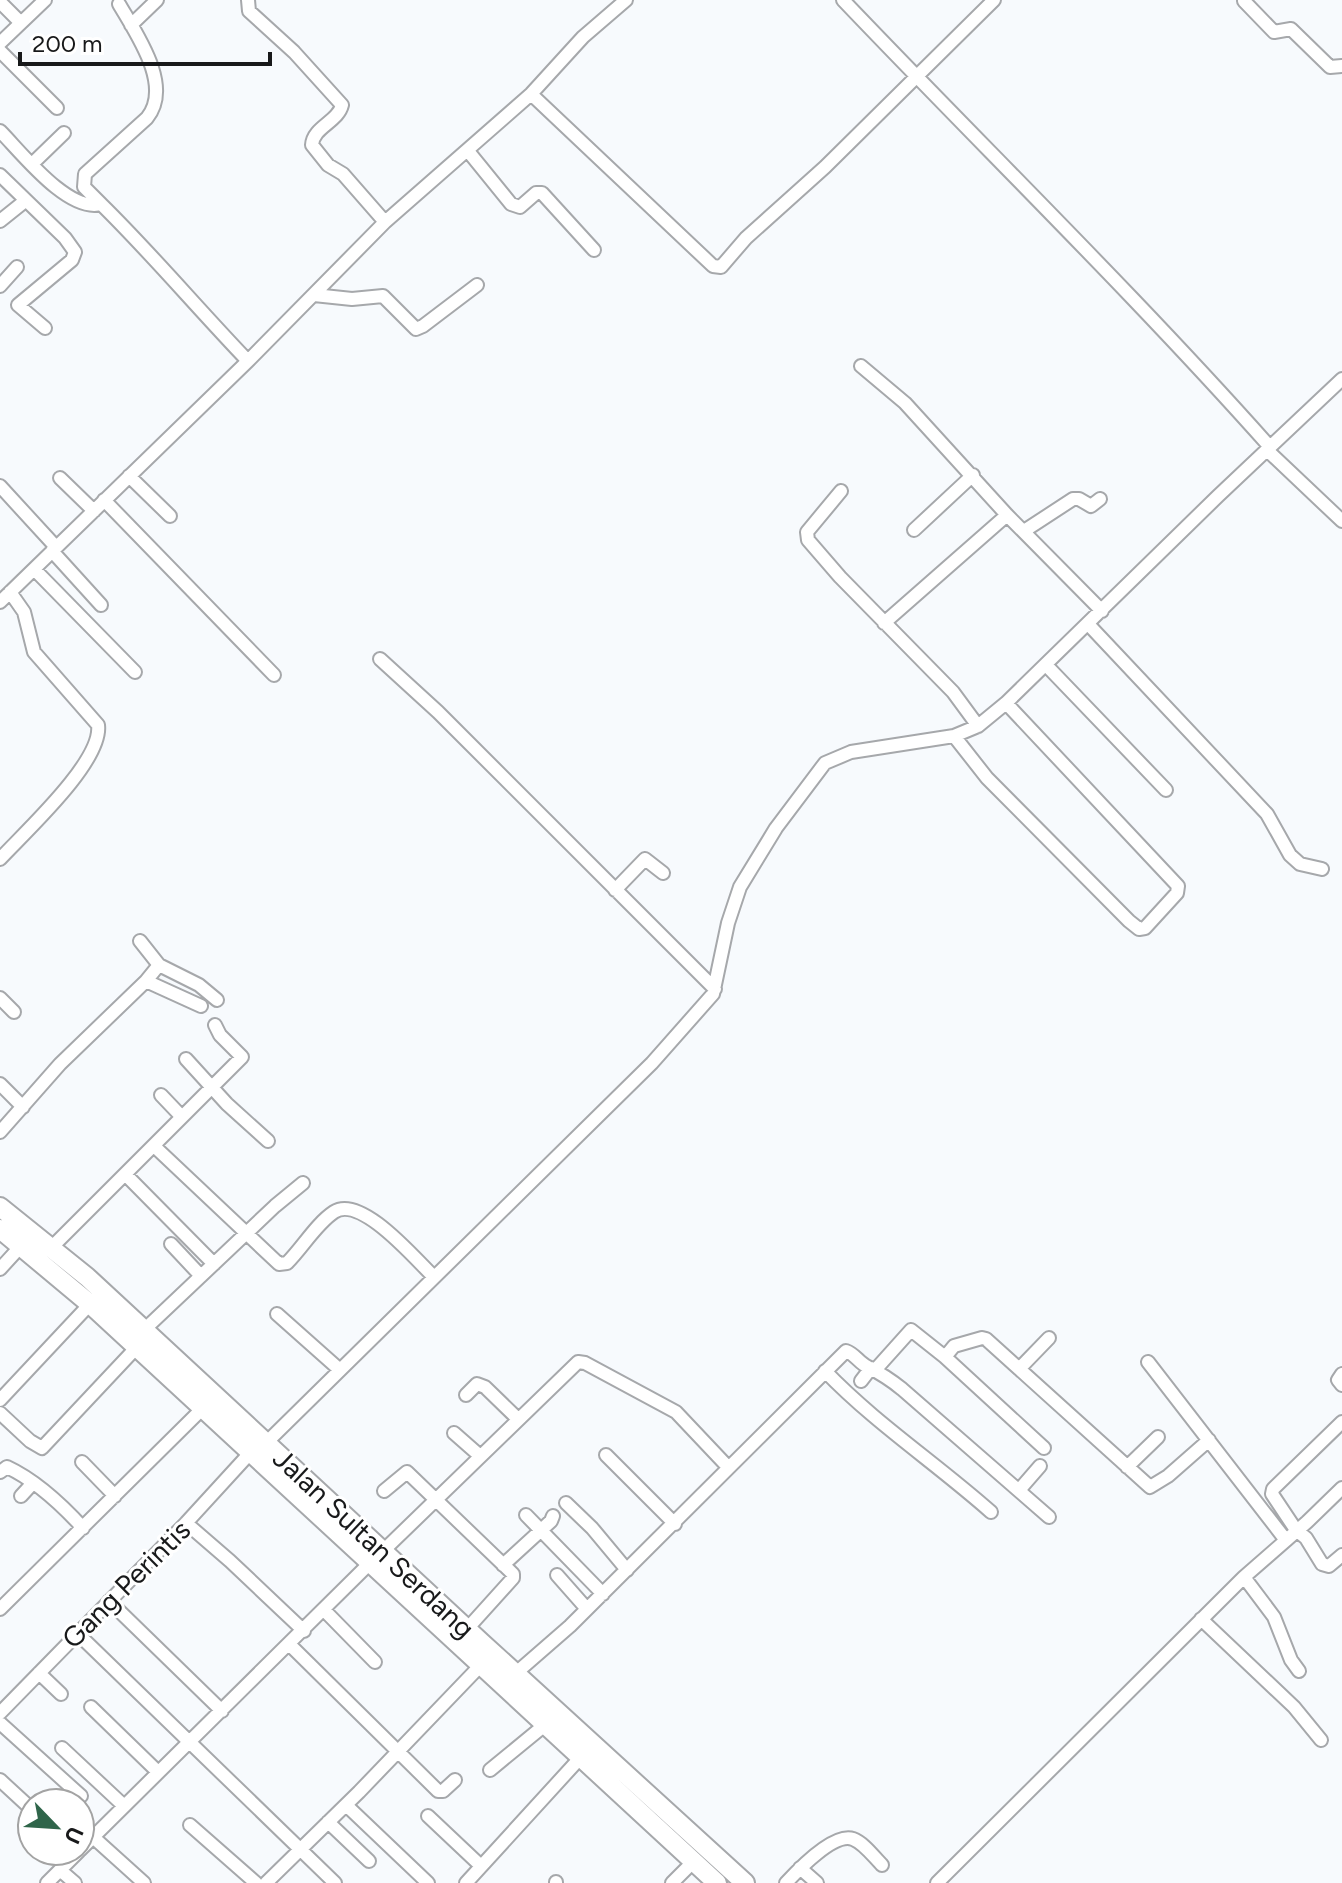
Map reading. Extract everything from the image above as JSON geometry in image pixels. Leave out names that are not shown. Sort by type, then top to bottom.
[{"type":"highway","name":"Jalan Sultan Serdang","points":[[0,1207],[145,1329],[258,1448],[376,1557],[480,1666],[581,1757],[633,1793],[745,1883]]},
{"type":"highway","name":"Jalan Sultan Serdang","points":[[0,1229],[90,1304],[201,1410],[258,1448]]},
{"type":"highway","name":"Jalan Sultan Serdang","points":[[376,1557],[467,1629],[516,1673],[717,1883]]},
{"type":"street","points":[[131,25],[157,0]]},
{"type":"street","points":[[248,0],[249,11],[294,52],[342,105],[341,112],[315,135],[312,145],[330,167],[340,171],[385,222]]},
{"type":"street","points":[[0,859],[78,774],[94,750],[99,734],[98,725],[34,652],[24,612],[4,596],[188,420],[385,222],[531,94],[583,37],[626,0]]},
{"type":"street","points":[[843,0],[1186,352],[1268,448],[1342,521]]},
{"type":"street","points":[[531,94],[717,268],[727,262],[746,238],[825,167],[994,0]]},
{"type":"street","points":[[1244,1],[1274,32],[1291,29],[1330,67],[1342,66]]},
{"type":"street","points":[[0,2],[20,22]]},
{"type":"street","points":[[0,43],[39,2]]},
{"type":"street","points":[[119,4],[151,67],[157,83],[157,96],[147,118],[85,174],[84,187],[145,246],[178,287],[248,361]]},
{"type":"street","points":[[0,51],[57,108]]},
{"type":"street","points":[[0,131],[43,176],[71,196],[90,205],[101,204]]},
{"type":"street","points":[[32,164],[64,133]]},
{"type":"street","points":[[468,151],[511,204],[520,207],[536,193],[542,193],[594,250]]},
{"type":"street","points":[[0,175],[65,238],[75,252],[75,257],[18,305]]},
{"type":"street","points":[[0,221],[25,201]]},
{"type":"street","points":[[17,267],[0,287],[45,328]]},
{"type":"street","points":[[314,295],[352,299],[383,296],[416,329],[477,285]]},
{"type":"street","points":[[861,366],[905,403],[1007,515],[1102,611]]},
{"type":"street","points":[[715,989],[728,923],[740,887],[776,828],[825,763],[851,752],[938,741],[978,726],[1046,665],[1342,379]]},
{"type":"street","points":[[914,530],[973,475]]},
{"type":"street","points":[[129,476],[170,516]]},
{"type":"street","points":[[60,478],[94,511]]},
{"type":"street","points":[[0,487],[101,605]]},
{"type":"street","points":[[841,491],[811,525],[807,532],[808,540],[953,692],[978,726]]},
{"type":"street","points":[[1024,531],[1073,499],[1091,506],[1100,499]]},
{"type":"street","points":[[104,500],[274,675]]},
{"type":"street","points":[[884,623],[1007,515]]},
{"type":"street","points":[[34,569],[135,672]]},
{"type":"street","points":[[1088,624],[1267,814],[1290,855],[1300,864],[1322,869]]},
{"type":"street","points":[[380,659],[438,712],[715,989]]},
{"type":"street","points":[[1046,665],[1166,790]]},
{"type":"street","points":[[954,736],[987,778],[1129,921],[1139,929],[1145,928],[1177,893],[1178,886],[1006,703]]},
{"type":"street","points":[[615,890],[645,859],[663,873]]},
{"type":"street","points":[[140,941],[159,965],[199,985],[217,1000]]},
{"type":"street","points":[[0,1132],[60,1064],[159,965]]},
{"type":"street","points":[[146,981],[195,1004],[199,985]]},
{"type":"street","name":"Gang Perintis","points":[[0,1713],[258,1448],[652,1063],[710,999],[715,989]]},
{"type":"street","points":[[0,998],[14,1012]]},
{"type":"street","points":[[51,1248],[242,1057],[220,1035],[215,1025]]},
{"type":"street","points":[[186,1059],[268,1141]]},
{"type":"street","points":[[0,1084],[23,1107]]},
{"type":"street","points":[[161,1095],[182,1117]]},
{"type":"street","points":[[154,1146],[277,1262],[284,1264],[337,1210],[359,1211],[380,1226],[434,1277]]},
{"type":"street","points":[[125,1174],[214,1264]]},
{"type":"street","points":[[145,1329],[303,1183]]},
{"type":"street","points":[[171,1244],[201,1276]]},
{"type":"street","points":[[0,1269],[21,1246]]},
{"type":"street","points":[[0,1400],[90,1304]]},
{"type":"street","points":[[277,1314],[340,1370]]},
{"type":"street","points":[[861,1381],[911,1330],[1044,1448]]},
{"type":"street","points":[[945,1357],[954,1346],[982,1338],[1142,1483],[1152,1487],[1209,1440]]},
{"type":"street","points":[[1019,1369],[1049,1338]]},
{"type":"street","points":[[0,1413],[42,1448],[136,1348]]},
{"type":"street","points":[[516,1673],[603,1594],[848,1351],[1020,1489],[1049,1517]]},
{"type":"street","points":[[1148,1362],[1285,1539]]},
{"type":"street","points":[[96,1834],[575,1364],[585,1363],[676,1412],[728,1467]]},
{"type":"street","points":[[825,1371],[845,1392],[991,1512]]},
{"type":"street","points":[[1342,1374],[1338,1380],[1342,1385]]},
{"type":"street","points":[[466,1395],[477,1384],[485,1387],[518,1419]]},
{"type":"street","points":[[0,1609],[201,1410]]},
{"type":"street","points":[[1342,1422],[1272,1491],[1277,1503],[1324,1566],[1332,1564],[1342,1555]]},
{"type":"street","points":[[454,1433],[479,1455]]},
{"type":"street","points":[[1127,1467],[1158,1437]]},
{"type":"street","points":[[606,1455],[675,1524]]},
{"type":"street","points":[[82,1462],[115,1496]]},
{"type":"street","points":[[1020,1489],[1040,1466]]},
{"type":"street","points":[[0,1472],[5,1467],[10,1468],[83,1528]]},
{"type":"street","points":[[384,1491],[407,1472],[513,1577],[467,1629]]},
{"type":"street","points":[[21,1496],[32,1484]]},
{"type":"street","points":[[937,1883],[1244,1577],[1342,1488]]},
{"type":"street","points":[[566,1503],[627,1570]]},
{"type":"street","points":[[526,1515],[603,1594]]},
{"type":"street","points":[[503,1565],[553,1516]]},
{"type":"street","points":[[186,1523],[304,1631]]},
{"type":"street","points":[[557,1575],[587,1609]]},
{"type":"street","points":[[1244,1577],[1274,1617],[1291,1660],[1299,1671]]},
{"type":"street","points":[[109,1601],[222,1711]]},
{"type":"street","points":[[324,1610],[375,1662]]},
{"type":"street","points":[[1201,1619],[1294,1707],[1321,1740]]},
{"type":"street","points":[[77,1633],[335,1883]]},
{"type":"street","points":[[290,1645],[438,1791],[443,1791],[455,1780]]},
{"type":"street","points":[[190,1825],[265,1882],[346,1805],[480,1666]]},
{"type":"street","points":[[39,1673],[61,1694]]},
{"type":"street","points":[[91,1707],[158,1772]]},
{"type":"street","points":[[0,1723],[71,1787]]},
{"type":"street","points":[[490,1770],[546,1724]]},
{"type":"street","points":[[62,1748],[123,1805]]},
{"type":"street","points":[[466,1883],[581,1757]]},
{"type":"street","points":[[0,1780],[16,1795]]},
{"type":"street","points":[[346,1805],[428,1883]]},
{"type":"street","points":[[428,1816],[481,1866]]},
{"type":"street","points":[[328,1822],[369,1861]]},
{"type":"street","points":[[786,1883],[823,1849],[851,1839],[882,1865]]},
{"type":"street","points":[[96,1840],[144,1883]]},
{"type":"street","points":[[672,1883],[694,1861]]},
{"type":"street","points":[[47,1883],[63,1867]]},
{"type":"street","points":[[800,1868],[817,1883]]},
{"type":"street","points":[[60,1870],[75,1883]]}]
